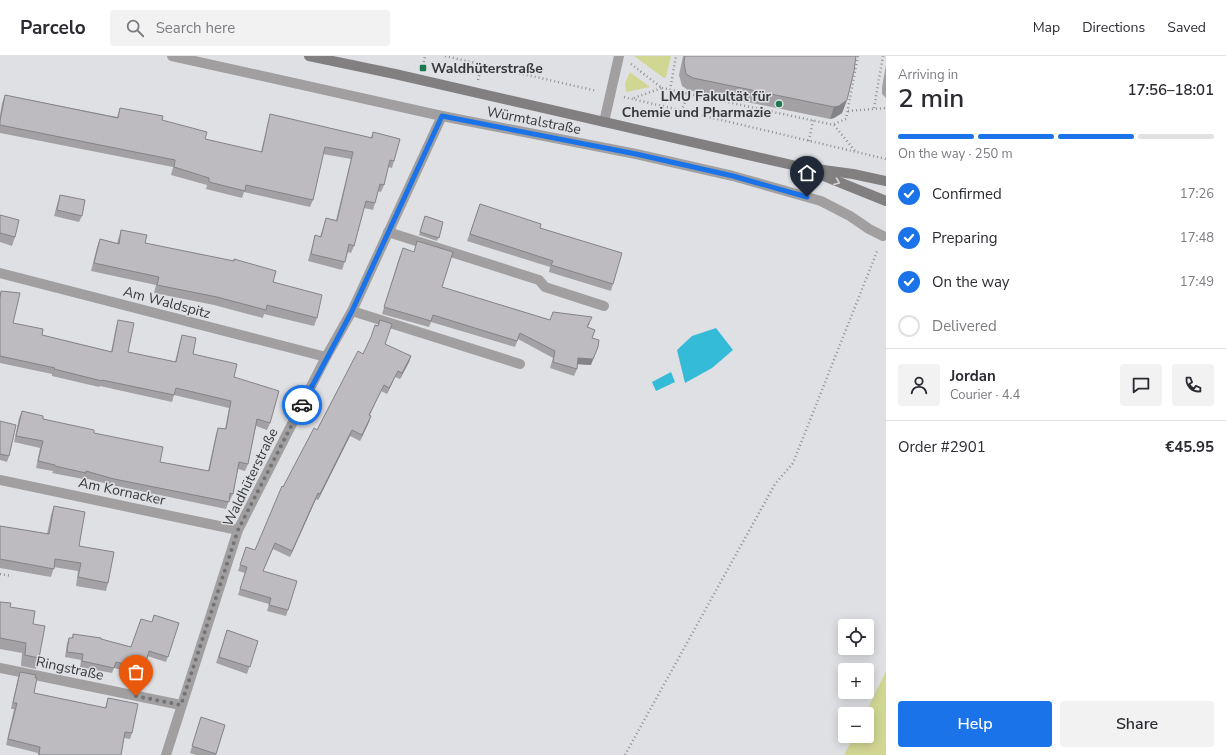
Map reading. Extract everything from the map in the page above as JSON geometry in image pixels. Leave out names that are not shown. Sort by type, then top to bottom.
[{"type":"main road","name":"Würmtalstraße","points":[[309,56],[395,74],[801,167],[853,174],[886,181]]},
{"type":"main road","name":"Würmtalstraße","points":[[801,167],[886,201]]},
{"type":"street","name":"Würmtalstraße","points":[[172,56],[442,116],[636,154],[733,176],[821,201],[883,236]]},
{"type":"street","points":[[604,122],[610,94],[622,58]]},
{"type":"street","name":"Waldhüterstraße","points":[[166,755],[238,530],[326,358],[352,311],[442,116]]},
{"type":"street","points":[[388,232],[539,280],[545,286],[604,306]]},
{"type":"street","name":"Am Waldspitz","points":[[0,273],[326,358]]},
{"type":"street","points":[[352,311],[520,364]]},
{"type":"street","name":"Am Kornacker","points":[[0,480],[238,530]]},
{"type":"street","name":"Ringstraße","points":[[0,668],[181,705]]},
{"type":"path","points":[[423,68],[425,56]]},
{"type":"path","points":[[445,56],[886,159]]},
{"type":"path","points":[[670,90],[676,56]]},
{"type":"path","points":[[622,58],[662,88],[834,124],[846,119],[858,56]]},
{"type":"path","points":[[874,108],[883,56]]},
{"type":"path","points":[[630,99],[662,88]]},
{"type":"path","points":[[681,111],[689,94]]},
{"type":"path","points":[[848,111],[886,108]]},
{"type":"path","points":[[808,141],[813,120]]},
{"type":"path","points":[[834,124],[855,151]]},
{"type":"path","points":[[625,755],[775,484],[793,464],[883,236]]},
{"type":"path","points":[[0,574],[12,576]]},
{"type":"green space","points":[[634,56],[671,56],[666,77],[664,78]]},
{"type":"green space","points":[[630,72],[650,87],[626,92],[625,83]]},
{"type":"green space","points":[[886,671],[886,755],[844,755],[850,743],[874,743],[874,707],[868,707],[872,699],[874,699],[874,696]]},
{"type":"water","points":[[716,328],[733,350],[712,368],[685,383],[677,350],[692,336]]},
{"type":"water","points":[[671,372],[675,382],[656,391],[652,382]]},
{"type":"building","points":[[685,56],[856,56],[847,100],[839,106],[834,107],[693,78],[686,74],[684,62]]},
{"type":"building","points":[[5,95],[118,118],[120,108],[163,116],[162,120],[207,132],[205,139],[262,152],[270,114],[372,138],[373,132],[400,139],[394,161],[390,160],[384,185],[380,184],[375,203],[366,201],[354,246],[349,244],[345,262],[311,254],[315,235],[321,237],[326,218],[337,221],[353,152],[325,147],[313,200],[246,185],[245,191],[209,182],[209,178],[174,167],[175,160],[0,125]]},
{"type":"building","points":[[60,195],[85,200],[82,216],[57,210]]},
{"type":"building","points":[[480,204],[541,224],[540,228],[622,253],[613,284],[551,265],[553,261],[470,234]]},
{"type":"building","points":[[0,215],[19,220],[15,237],[0,233]]},
{"type":"building","points":[[425,216],[443,222],[439,238],[420,232]]},
{"type":"building","points":[[121,230],[147,235],[145,243],[234,261],[234,259],[276,271],[273,282],[322,295],[317,318],[267,305],[266,310],[217,297],[157,285],[159,277],[94,263],[100,239],[119,244]]},
{"type":"building","points":[[417,241],[453,252],[442,287],[550,320],[553,312],[592,317],[587,327],[595,330],[592,338],[599,340],[593,359],[578,358],[577,369],[553,362],[555,351],[520,333],[517,341],[433,315],[431,321],[384,307],[403,248],[414,252]]},
{"type":"building","points":[[1,291],[20,293],[13,323],[43,329],[42,335],[112,352],[118,320],[134,323],[128,352],[176,362],[182,335],[196,338],[193,354],[237,364],[234,377],[279,391],[270,423],[257,419],[248,464],[239,462],[233,494],[230,493],[229,502],[114,479],[86,471],[86,473],[38,461],[43,441],[16,436],[22,411],[43,416],[43,419],[94,430],[94,433],[163,447],[160,462],[209,471],[218,428],[226,429],[231,401],[176,388],[174,395],[102,381],[54,369],[55,368],[0,356]]},
{"type":"building","points":[[380,320],[392,324],[385,344],[411,356],[402,373],[398,371],[389,388],[384,385],[369,415],[371,416],[362,435],[352,430],[320,494],[318,493],[292,551],[275,543],[263,571],[297,581],[288,610],[269,605],[271,598],[240,589],[247,567],[240,565],[246,547],[255,550],[282,486],[283,487],[314,428],[317,430],[358,351],[363,354],[375,325],[378,326]]},
{"type":"building","points":[[0,421],[16,425],[9,456],[0,454]]},
{"type":"building","points":[[54,506],[85,512],[79,546],[114,552],[108,583],[78,577],[81,563],[55,559],[54,569],[0,559],[0,526],[49,534]]},
{"type":"building","points":[[0,602],[11,603],[10,607],[35,611],[33,624],[45,626],[39,658],[25,655],[26,643],[0,638]]},
{"type":"building","points":[[154,615],[179,623],[168,657],[149,651],[144,669],[116,662],[114,668],[82,661],[83,654],[67,652],[69,638],[73,638],[73,634],[101,638],[131,647],[141,619],[152,622]]},
{"type":"building","points":[[227,630],[258,641],[250,667],[219,657]]},
{"type":"building","points":[[20,672],[36,675],[35,678],[37,678],[34,693],[106,708],[108,698],[138,704],[132,733],[125,732],[121,755],[41,755],[39,754],[40,747],[8,739],[17,703],[13,703]]},
{"type":"building","points":[[201,717],[225,725],[216,754],[192,746]]},
{"type":"way so far","points":[[136,696],[181,705],[238,530],[302,405]]},
{"type":"place","name":"Waldhüterstraße","points":[[423,68]]},
{"type":"place","name":"LMU Fakultät für Chemie und Pharmazie","points":[[779,104]]},
{"type":"route","points":[[302,405],[352,311],[442,116],[636,154],[733,176],[807,197]]}]
